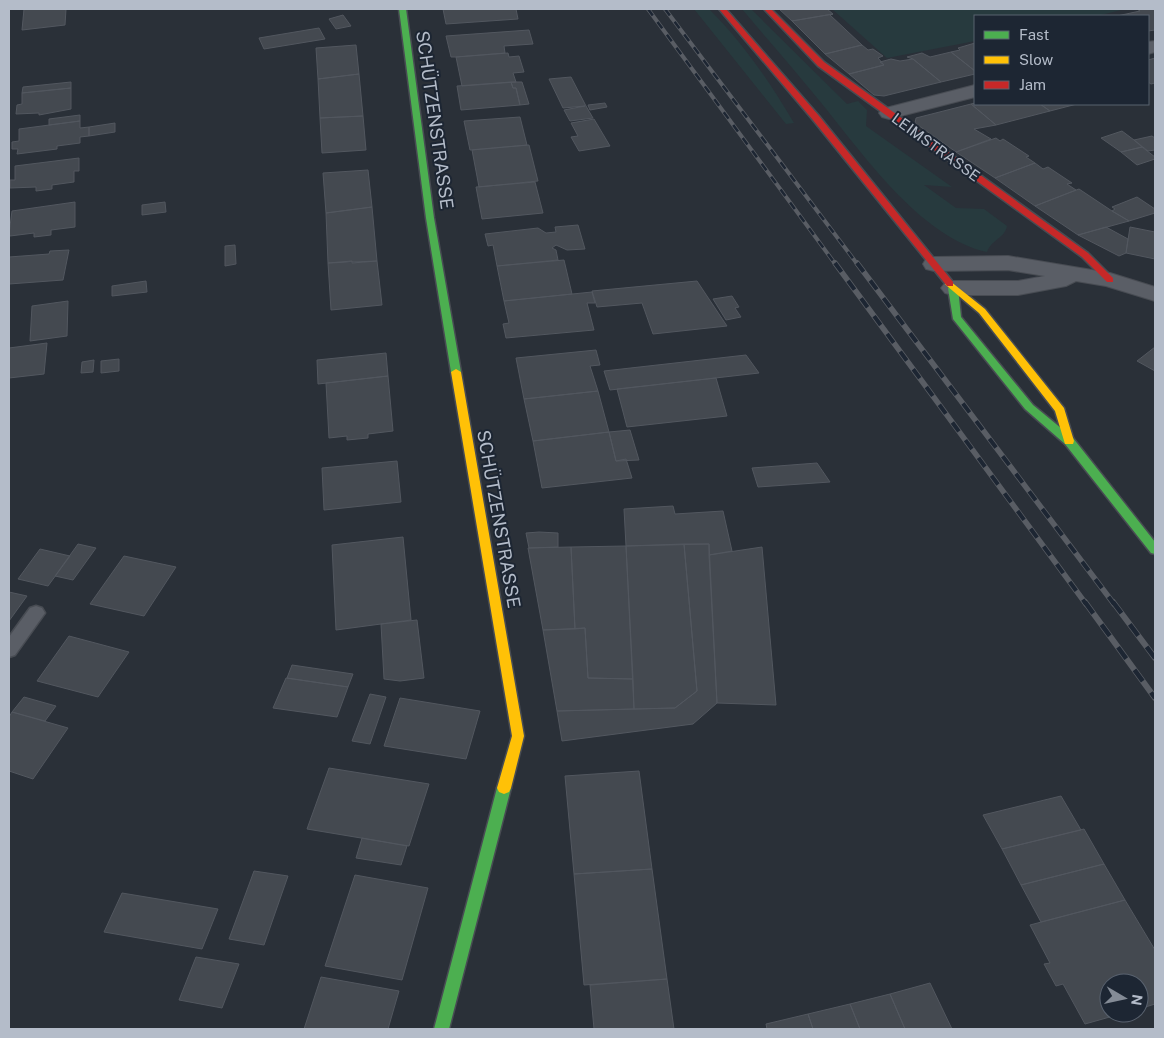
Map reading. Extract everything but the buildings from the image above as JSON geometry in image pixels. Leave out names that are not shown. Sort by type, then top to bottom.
[{"type":"street","name":"SCHÜTZENSTRASSE","points":[[402,9],[430,218],[518,736],[441,1029]]},
{"type":"street","points":[[722,9],[816,118],[953,288],[982,310],[1060,410],[1069,441]]},
{"type":"street","name":"LEIMSTRASSE","points":[[767,9],[821,64],[1086,255],[1110,280]]},
{"type":"street","points":[[889,113],[974,91]]},
{"type":"street","name":"LEIMSTRASSE","points":[[934,264],[1008,263],[1110,280],[1155,294]]},
{"type":"street","name":"LEIMSTRASSE","points":[[953,288],[1018,288],[1079,276]]},
{"type":"street","points":[[953,288],[956,317],[1029,407],[1069,441],[1155,550]]},
{"type":"lane","points":[[9,650],[36,614]]},
{"type":"green space","points":[[694,9],[709,9],[722,22],[745,49],[794,123],[786,124]]},
{"type":"green space","points":[[742,9],[751,9],[847,104],[858,101],[867,110],[866,126],[952,187],[924,185],[956,208],[984,209],[1007,226],[1004,233],[987,252],[962,243],[938,229],[915,211],[872,166],[809,87]]},
{"type":"green space","points":[[832,9],[1125,9],[1101,15],[974,15],[974,41],[887,58]]},
{"type":"railway","points":[[648,9],[836,265]]},
{"type":"railway","points":[[665,9],[858,265]]},
{"type":"railway","points":[[835,263],[1086,604]]},
{"type":"railway","points":[[857,263],[1114,604]]},
{"type":"railway","points":[[1085,602],[1155,698]]},
{"type":"railway","points":[[1113,602],[1155,658]]},
{"type":"traffic: fast","points":[[402,9],[430,218],[456,372]]},
{"type":"traffic: fast","points":[[953,288],[956,317],[1029,407],[1069,441],[1155,550]]},
{"type":"traffic: fast","points":[[441,1029],[504,788]]},
{"type":"traffic: slow","points":[[950,284],[982,311],[1060,410],[1069,441]]},
{"type":"traffic: slow","points":[[456,372],[518,736],[504,788]]},
{"type":"traffic: jam","points":[[722,9],[816,118],[950,284]]},
{"type":"traffic: jam","points":[[767,9],[821,64],[1085,255],[1110,280]]}]
